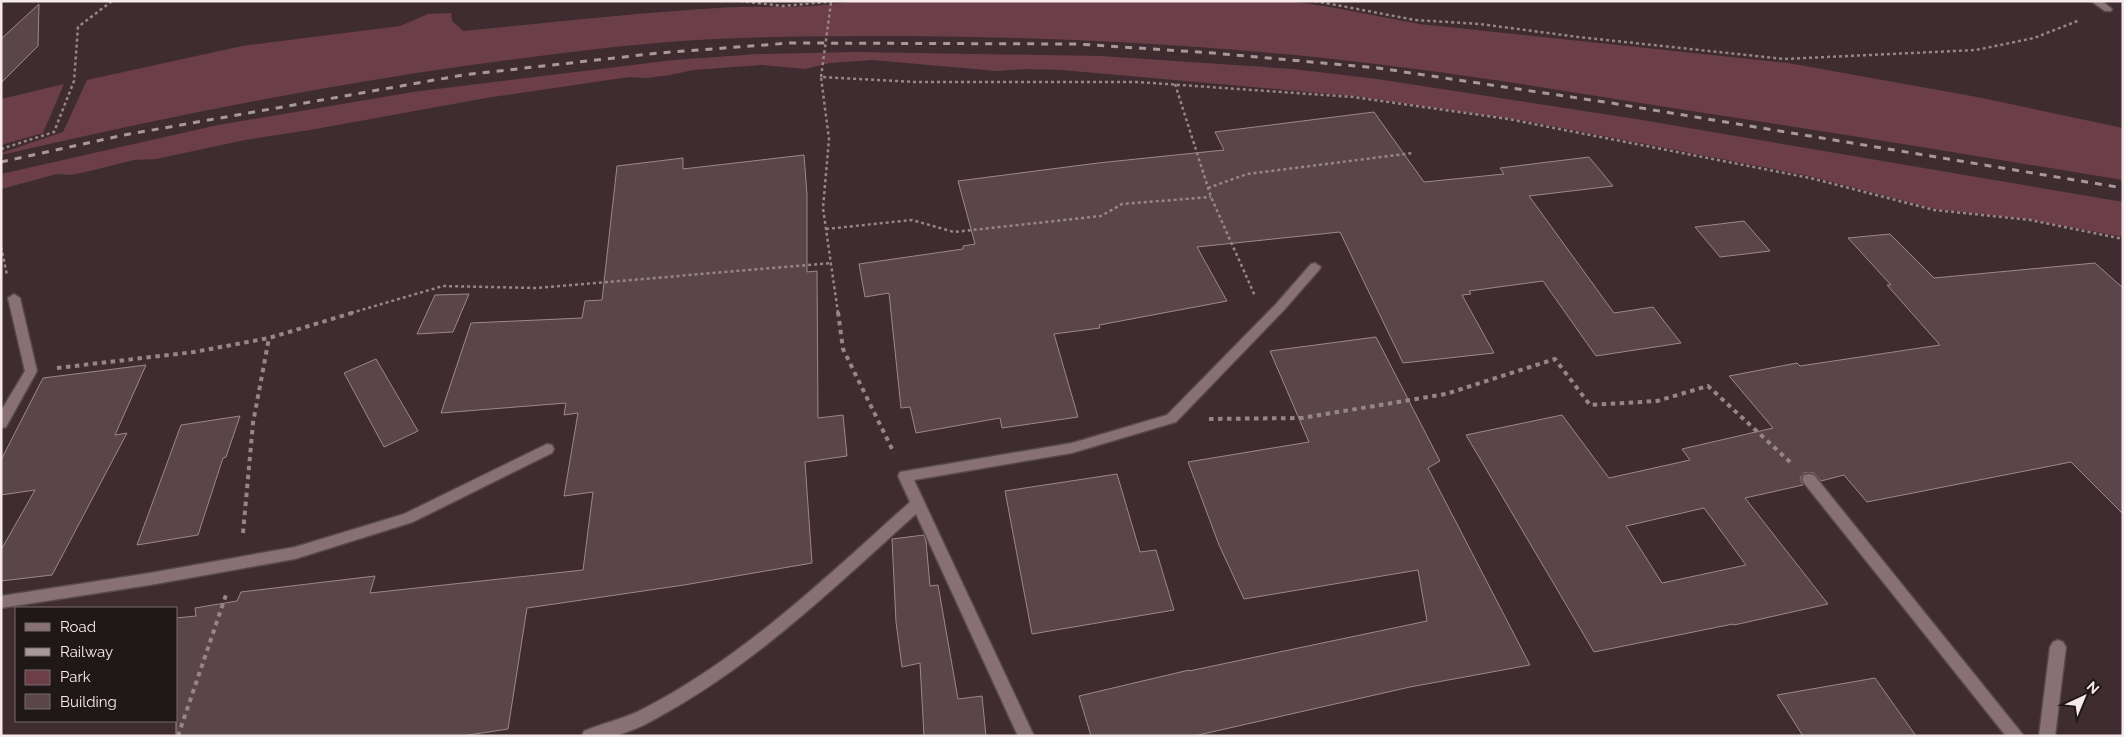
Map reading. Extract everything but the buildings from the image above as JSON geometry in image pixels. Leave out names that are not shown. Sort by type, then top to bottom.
[{"type":"street","points":[[2095,1],[2108,10]]},
{"type":"street","points":[[1026,736],[905,476],[1072,448],[1171,419],[1266,322],[1315,267]]},
{"type":"street","points":[[1,422],[31,371],[14,298]]},
{"type":"street","points":[[1,602],[150,579],[295,552],[408,518],[547,449]]},
{"type":"street","points":[[1809,479],[2016,736]]},
{"type":"street","points":[[590,736],[646,715],[711,676],[797,612],[918,503]]},
{"type":"street","points":[[2047,736],[2058,647]]},
{"type":"path","points":[[1,149],[54,132],[74,81],[78,27],[112,1]]},
{"type":"path","points":[[740,1],[783,6],[837,1]]},
{"type":"path","points":[[1316,1],[1415,20],[1480,24],[1784,60],[1976,50],[2034,38],[2108,10]]},
{"type":"path","points":[[831,3],[821,77],[829,139],[824,208],[843,349],[905,476]]},
{"type":"path","points":[[821,77],[915,82],[1175,84],[1353,97],[1508,119],[1810,178],[1934,210],[2030,220],[2123,239]]},
{"type":"path","points":[[1175,84],[1211,197],[1266,322]]},
{"type":"path","points":[[1208,188],[1247,174],[1413,153]]},
{"type":"path","points":[[826,229],[912,220],[954,232],[1101,216],[1122,204],[1211,197]]},
{"type":"path","points":[[1,247],[14,298]]},
{"type":"path","points":[[31,371],[194,352],[269,338],[442,286],[538,288],[831,263]]},
{"type":"path","points":[[1171,419],[1302,418],[1446,394],[1555,359],[1590,405],[1657,401],[1708,386],[1809,479]]},
{"type":"green space","points":[[851,1],[1287,1],[1325,6],[1419,24],[1788,63],[1977,97],[2123,128],[2123,180],[1433,71],[1277,53],[1215,48],[1030,38],[906,36],[699,40],[529,57],[318,89],[128,127],[1,155],[1,153],[63,132],[87,80],[242,46],[400,26],[428,14],[451,13],[452,21],[463,31],[686,10],[735,7],[785,7]]},
{"type":"green space","points":[[856,52],[1101,56],[1293,69],[1377,79],[1636,119],[2123,202],[2123,237],[2028,219],[1935,209],[1809,176],[1526,121],[1354,96],[1062,70],[1026,69],[997,71],[872,60],[830,63],[805,69],[761,65],[693,70],[670,75],[646,78],[629,77],[486,98],[245,140],[156,159],[134,160],[71,175],[57,174],[1,189],[1,174],[218,125],[413,92],[674,60],[758,54]]},
{"type":"green space","points":[[64,84],[43,133],[1,145],[1,99]]},
{"type":"railway","points":[[1,162],[124,135],[463,75],[659,53],[790,43],[1077,44],[1213,53],[1378,68],[1611,103],[2123,188]]}]
